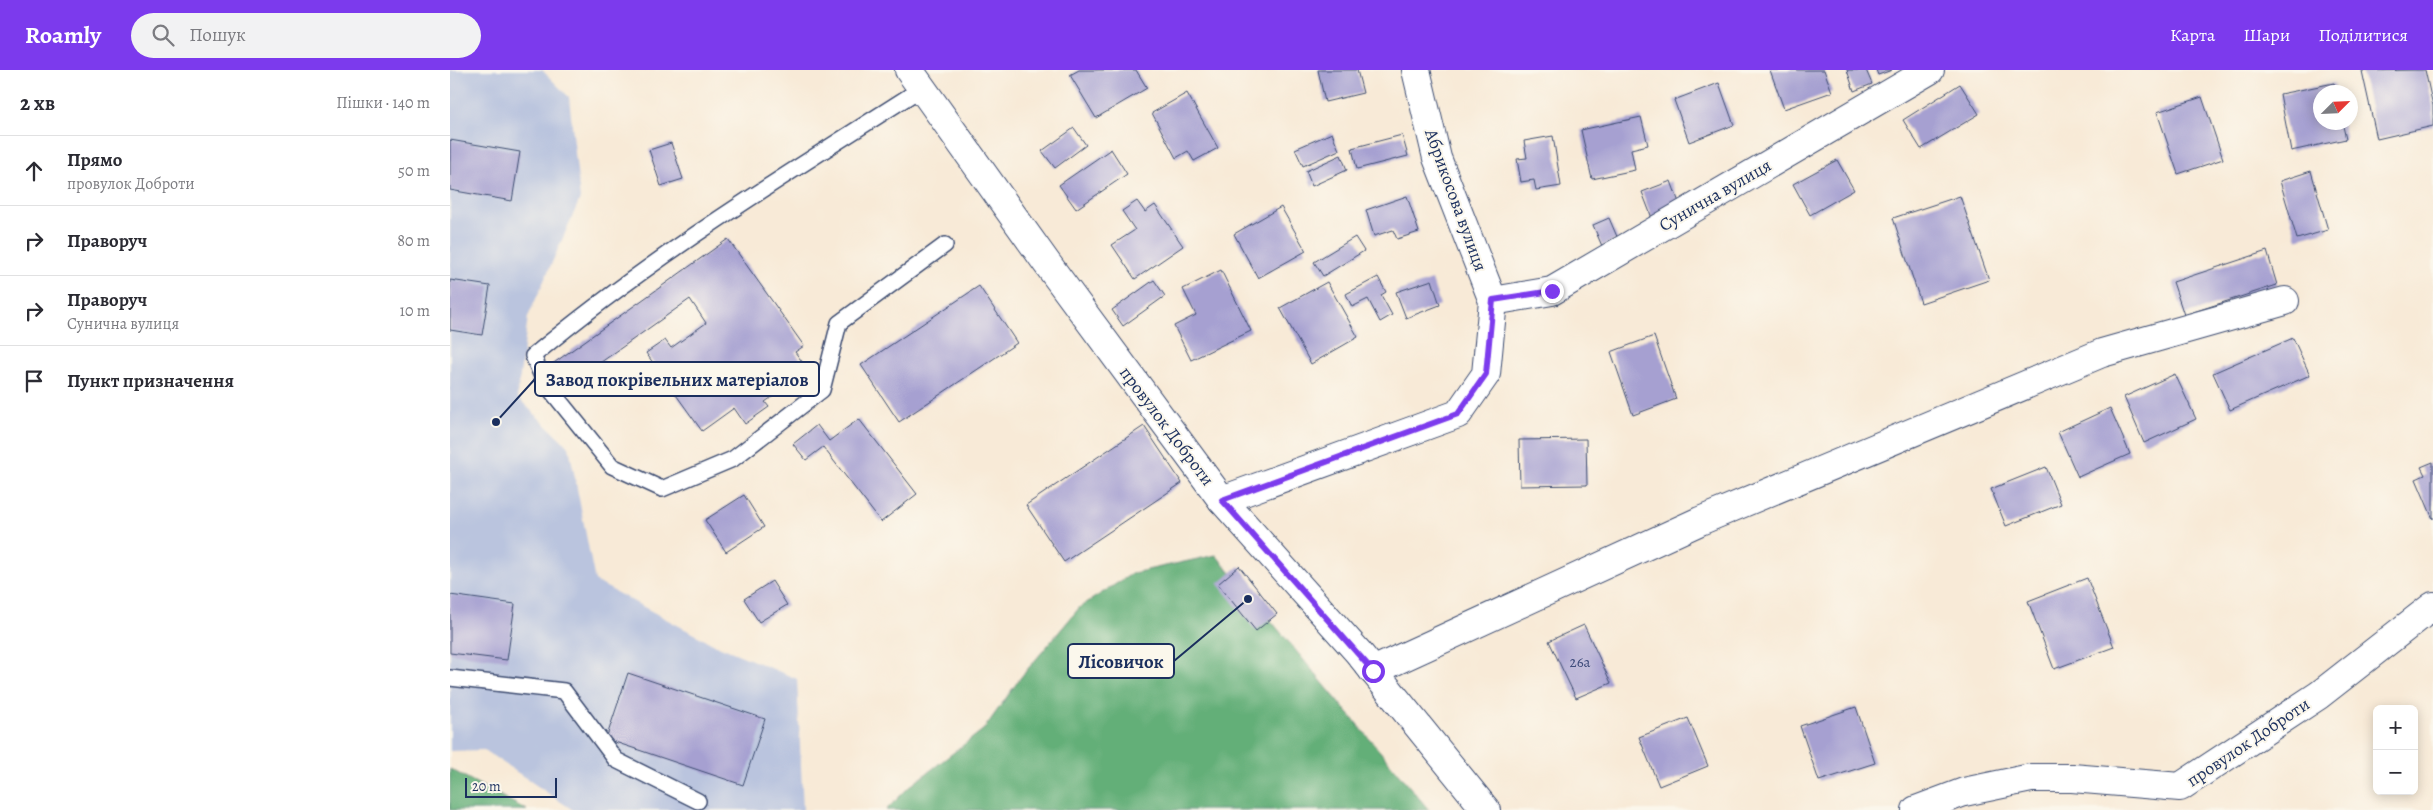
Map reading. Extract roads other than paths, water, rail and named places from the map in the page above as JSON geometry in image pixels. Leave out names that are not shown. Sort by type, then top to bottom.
[{"type":"street","name":"Абрикосова вулиця","points":[[1416,70],[1437,158],[1493,300]]},
{"type":"street","name":"Сунична вулиця","points":[[1493,300],[1552,291],[1930,70]]},
{"type":"street","name":"провулок Доброти","points":[[916,79],[1046,262],[1222,500],[1373,671],[1486,810]]},
{"type":"street","points":[[1222,500],[1458,414],[1486,374],[1493,300]]},
{"type":"street","points":[[1373,671],[1700,521],[2102,353],[2285,301]]},
{"type":"street","name":"провулок Доброти","points":[[1916,810],[1964,792],[2031,778],[2072,778],[2180,786],[2319,694],[2433,606]]},
{"type":"lane","points":[[916,79],[588,310],[533,356],[545,383],[612,466],[662,490],[733,459],[822,390],[839,323],[945,245]]},
{"type":"lane","points":[[450,678],[564,691],[616,760],[698,801]]},
{"type":"place","name":"Завод покрівельних матеріалов","points":[[496,422]]},
{"type":"place","name":"Лісовичок","points":[[1248,599]]}]
